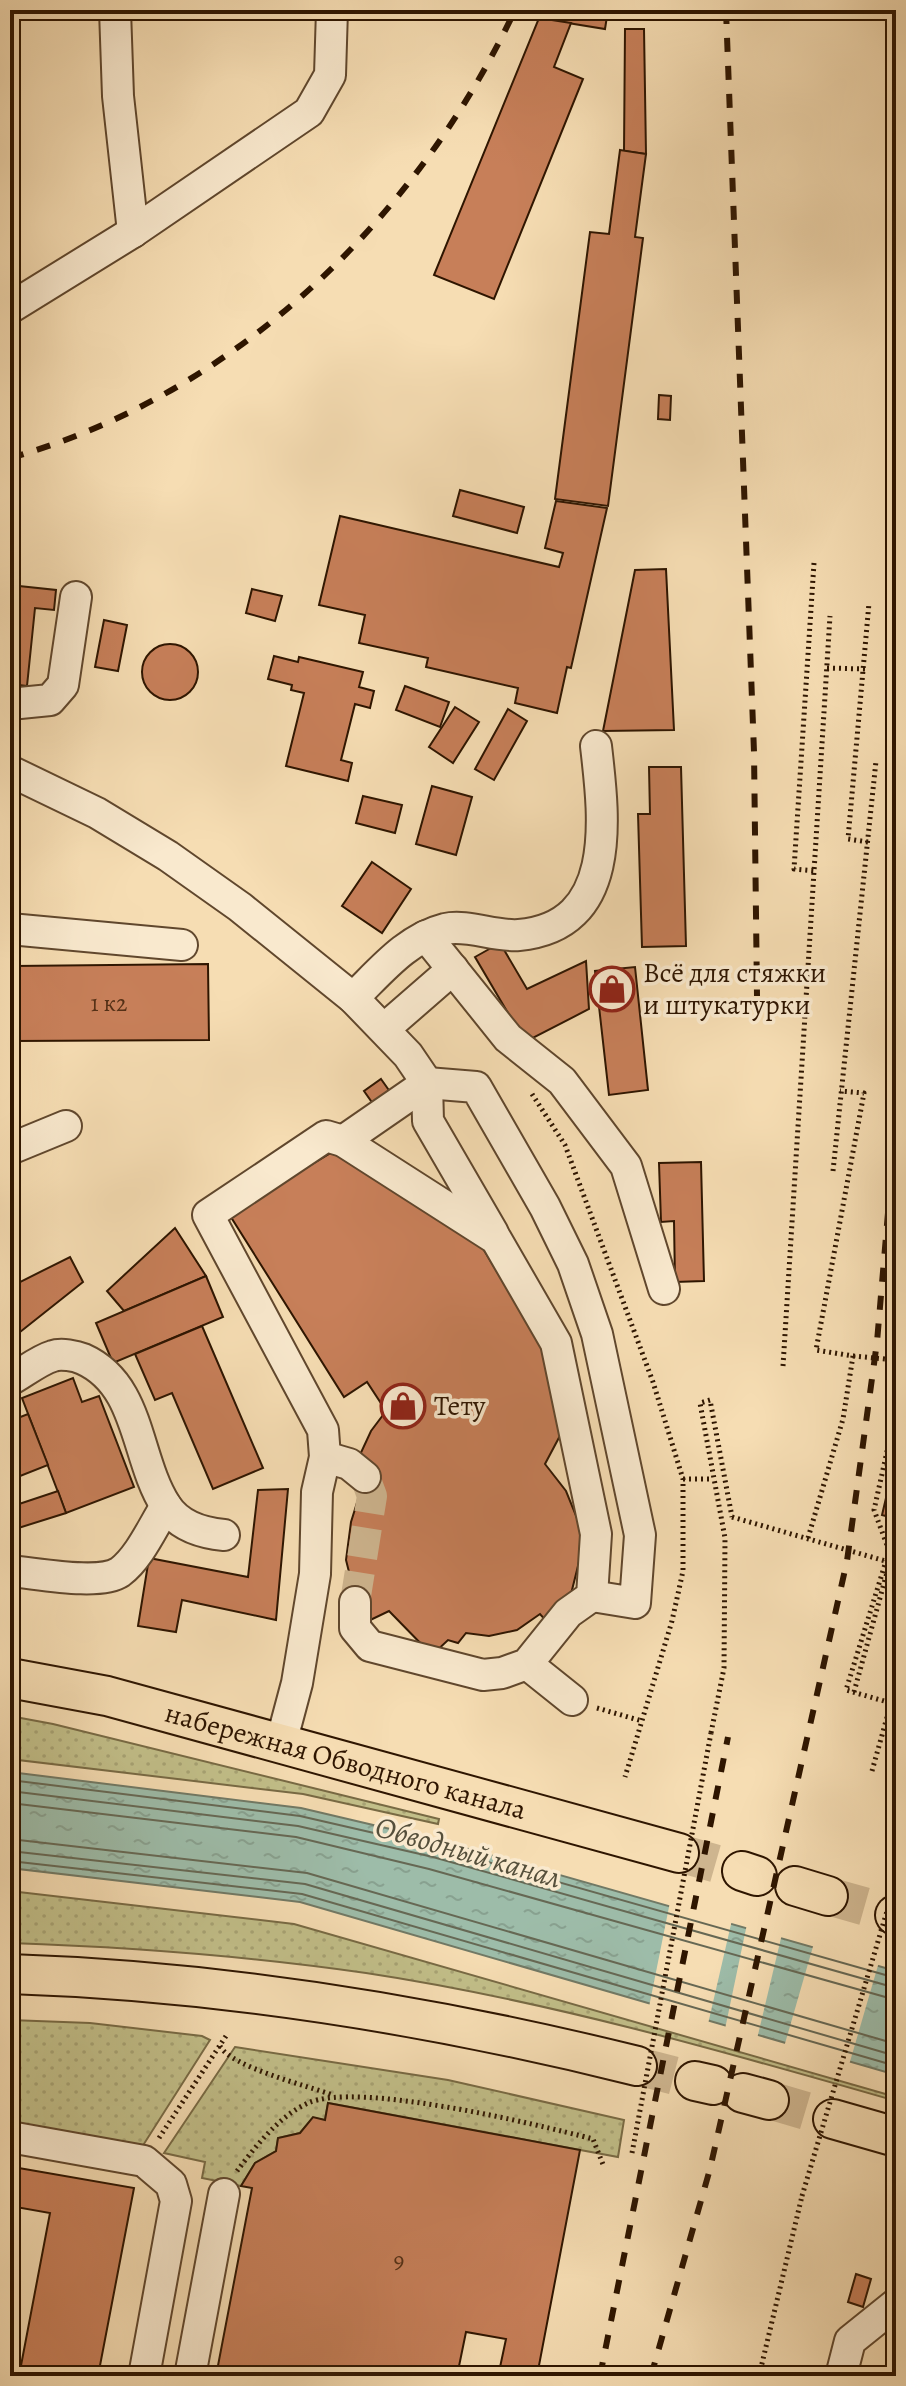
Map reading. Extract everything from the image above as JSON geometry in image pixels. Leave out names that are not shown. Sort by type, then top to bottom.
[{"type":"main road","name":"набережная Обводного канала","points":[[10,1678],[107,1696],[679,1853]]},
{"type":"main road","points":[[10,1974],[87,1977],[268,1994],[500,2034],[637,2066]]},
{"type":"main road","points":[[833,2119],[896,2137]]},
{"type":"street","points":[[115,10],[118,96],[133,232]]},
{"type":"street","points":[[10,308],[133,232],[309,112],[330,75],[332,10]]},
{"type":"street","points":[[10,704],[50,700],[63,685],[76,597]]},
{"type":"street","points":[[353,998],[402,949],[426,936],[449,928],[519,935],[558,924],[587,897],[601,859],[604,816],[596,746]]},
{"type":"street","points":[[10,771],[97,813],[168,856],[240,907],[353,998],[408,1055],[427,1083],[428,1121],[556,1343],[596,1534],[592,1596]]},
{"type":"street","points":[[10,929],[182,945]]},
{"type":"street","points":[[426,936],[508,1038],[562,1081],[626,1166],[664,1289]]},
{"type":"street","points":[[384,1029],[453,969]]},
{"type":"street","points":[[343,1141],[427,1083],[476,1087],[545,1207],[573,1264],[597,1334],[640,1535],[635,1603],[592,1596],[568,1613],[527,1664],[483,1675],[370,1646],[355,1628],[355,1602]]},
{"type":"street","points":[[10,1149],[66,1126]]},
{"type":"street","points":[[281,1743],[306,1632],[315,1574],[317,1492],[325,1457],[323,1430],[208,1215],[311,1142],[326,1136],[343,1141],[496,1239]]},
{"type":"street","points":[[10,1380],[54,1355],[78,1357],[101,1368],[120,1388],[166,1506],[181,1522],[202,1533],[224,1535]]},
{"type":"street","points":[[325,1457],[349,1464],[365,1477]]},
{"type":"street","points":[[10,1571],[100,1579],[119,1573],[133,1558],[166,1506]]},
{"type":"street","points":[[527,1664],[581,1703]]},
{"type":"street","points":[[10,2137],[144,2161],[171,2184],[176,2201],[144,2376]]},
{"type":"street","points":[[190,2376],[224,2194]]},
{"type":"street","points":[[841,2376],[850,2341],[896,2304]]},
{"type":"path","points":[[814,563],[794,869],[816,871]]},
{"type":"path","points":[[868,842],[848,839],[869,603]]},
{"type":"path","points":[[783,1366],[830,616]]},
{"type":"path","points":[[827,668],[865,669]]},
{"type":"path","points":[[833,1171],[876,761]]},
{"type":"path","points":[[840,1091],[864,1093],[816,1350],[896,1360]]},
{"type":"path","points":[[808,1538],[843,1419],[853,1356]]},
{"type":"path","points":[[632,2153],[725,1653],[725,1538],[700,1403],[710,1400],[732,1517],[888,1559],[896,1564]]},
{"type":"path","points":[[888,1559],[874,1510],[896,1411]]},
{"type":"path","points":[[885,1463],[896,1465]]},
{"type":"path","points":[[683,1479],[713,1479]]},
{"type":"path","points":[[872,1771],[891,1703],[846,1690],[896,1540]]},
{"type":"path","points":[[625,1777],[663,1650]]},
{"type":"path","points":[[581,1703],[642,1721]]},
{"type":"path","points":[[759,2376],[802,2196],[896,1904]]},
{"type":"path","points":[[144,2161],[226,2036]]},
{"type":"path","points":[[220,2046],[224,2055],[239,2062],[334,2096],[423,2104],[526,2122],[593,2139],[604,2167]]},
{"type":"path","points":[[224,2194],[256,2146],[279,2123],[306,2104],[334,2096]]},
{"type":"shaded area","points":[[10,1716],[439,1819],[438,1824],[303,1794],[10,1759]]},
{"type":"shaded area","points":[[10,1891],[294,1924],[896,2097],[896,2101],[633,2028],[433,1984],[233,1957],[10,1943]]},
{"type":"shaded area","points":[[10,2020],[90,2023],[202,2036],[210,2040],[142,2147],[10,2122]]},
{"type":"shaded area","points":[[235,2047],[448,2080],[624,2120],[618,2157],[328,2103],[325,2120],[313,2118],[300,2133],[278,2138],[276,2151],[255,2163],[241,2186],[202,2178],[205,2162],[164,2153]]},
{"type":"water","name":"Обводный канал","points":[[10,1772],[301,1808],[437,1840],[896,1971],[896,2075],[300,1902],[10,1868]]},
{"type":"pier","points":[[670,1902],[732,1920],[708,2024],[649,2007]]},
{"type":"pier","points":[[747,1924],[782,1934],[757,2039],[725,2029]]},
{"type":"pier","points":[[814,1943],[879,1962],[849,2065],[784,2047]]},
{"type":"building","points":[[534,10],[608,10],[605,29],[531,17]]},
{"type":"building","points":[[539,18],[571,23],[554,67],[583,79],[494,299],[434,275]]},
{"type":"building","points":[[625,29],[644,29],[646,154],[624,151]]},
{"type":"building","points":[[620,150],[646,154],[635,237],[643,238],[608,506],[555,499],[590,232],[609,234]]},
{"type":"building","points":[[659,395],[671,396],[670,420],[658,419]]},
{"type":"building","points":[[460,490],[524,507],[517,533],[453,516]]},
{"type":"building","points":[[556,501],[607,508],[571,668],[567,667],[557,713],[515,703],[518,688],[426,667],[428,658],[359,643],[365,615],[319,605],[340,516],[559,567],[563,553],[545,548]]},
{"type":"building","points":[[666,569],[674,730],[603,731],[635,570]]},
{"type":"building","points":[[19,586],[56,590],[54,610],[35,608],[27,686],[10,684],[10,603],[17,603]]},
{"type":"building","points":[[252,589],[282,596],[275,621],[246,613]]},
{"type":"building","points":[[104,620],[127,625],[118,671],[95,667]]},
{"type":"building","points":[[170,644],[190,652],[198,672],[190,692],[170,700],[150,692],[142,672],[150,652]]},
{"type":"building","points":[[274,656],[298,662],[299,657],[363,672],[359,687],[374,691],[370,708],[355,704],[341,760],[352,763],[348,781],[286,766],[304,693],[291,690],[292,685],[268,679]]},
{"type":"building","points":[[405,686],[449,702],[440,727],[396,710]]},
{"type":"building","points":[[455,707],[479,722],[453,763],[429,747]]},
{"type":"building","points":[[508,709],[527,721],[494,780],[475,769]]},
{"type":"building","points":[[649,767],[681,767],[686,946],[642,947],[638,814],[650,814]]},
{"type":"building","points":[[432,786],[472,797],[456,855],[416,844]]},
{"type":"building","points":[[363,796],[402,805],[395,833],[356,823]]},
{"type":"building","points":[[372,862],[411,889],[382,933],[342,906]]},
{"type":"building","points":[[500,943],[527,989],[586,961],[589,1009],[525,1042],[475,957]]},
{"type":"building","points":[[10,953],[14,953],[14,966],[208,964],[209,1040],[13,1041],[14,1114],[10,1114]]},
{"type":"building","points":[[635,967],[648,1090],[609,1095],[595,971]]},
{"type":"building","points":[[381,1079],[393,1096],[376,1108],[364,1091]]},
{"type":"building","points":[[334,1151],[478,1240],[544,1350],[563,1430],[545,1464],[566,1491],[581,1528],[579,1562],[570,1598],[548,1623],[540,1614],[517,1630],[489,1636],[466,1633],[458,1643],[448,1640],[432,1655],[389,1611],[362,1624],[346,1560],[351,1522],[365,1477],[358,1459],[371,1431],[386,1411],[367,1382],[344,1397],[229,1214]]},
{"type":"building","points":[[701,1162],[704,1281],[675,1282],[674,1221],[661,1222],[659,1163]]},
{"type":"building","points":[[175,1228],[206,1276],[124,1311],[107,1291]]},
{"type":"building","points":[[70,1257],[83,1282],[10,1340],[10,1287]]},
{"type":"building","points":[[206,1276],[223,1317],[113,1363],[96,1323]]},
{"type":"building","points":[[202,1326],[263,1468],[213,1489],[172,1393],[155,1400],[135,1354]]},
{"type":"building","points":[[73,1378],[82,1402],[99,1396],[134,1487],[66,1513],[22,1398]]},
{"type":"building","points":[[28,1414],[48,1465],[10,1480],[10,1421]]},
{"type":"building","points":[[890,1481],[896,1482],[893,1518],[882,1515]]},
{"type":"building","points":[[288,1489],[276,1620],[182,1600],[176,1632],[138,1626],[149,1558],[248,1577],[258,1490]]},
{"type":"building","points":[[58,1491],[66,1513],[12,1530],[10,1549],[10,1507]]},
{"type":"building","points":[[328,2103],[580,2150],[537,2376],[499,2372],[506,2339],[466,2332],[457,2376],[216,2376],[252,2188],[241,2186],[255,2163],[276,2151],[278,2138],[300,2133],[313,2117],[325,2120]]},
{"type":"building","points":[[13,2167],[134,2188],[98,2376],[19,2376],[50,2213],[10,2206]]},
{"type":"building","points":[[856,2274],[871,2279],[863,2307],[848,2302]]},
{"type":"tunnel","points":[[355,1602],[372,1496],[365,1477]]},
{"type":"tunnel","points":[[679,1853],[742,1871]]},
{"type":"tunnel","points":[[828,1896],[895,1915]]},
{"type":"tunnel","points":[[637,2066],[695,2081]]},
{"type":"tunnel","points":[[769,2100],[833,2119]]},
{"type":"railway","points":[[10,458],[92,429],[170,391],[243,344],[310,289],[371,227],[426,159],[474,87],[515,10]]},
{"type":"railway","points":[[726,10],[754,752],[757,996]]},
{"type":"railway","points":[[651,2376],[710,2169],[847,1561],[877,1342],[896,1119]]},
{"type":"railway","points":[[600,2376],[728,1737]]},
{"type":"place","name":"Всё для стяжки и штукатурки","points":[[612,989]]},
{"type":"place","name":"Тету","points":[[403,1406]]}]
